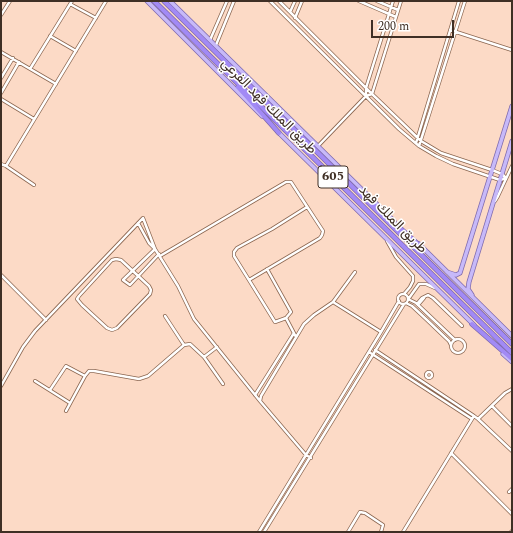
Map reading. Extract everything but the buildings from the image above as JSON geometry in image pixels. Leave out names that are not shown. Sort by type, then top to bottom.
[{"type":"highway","name":"طريق الملك فهد","points":[[154,1],[512,353]]},
{"type":"highway","name":"طريق الملك فهد","points":[[164,1],[512,344]]},
{"type":"highway","points":[[208,54],[279,132]]},
{"type":"highway","points":[[330,166],[420,246]]},
{"type":"highway","points":[[472,324],[512,359]]},
{"type":"main road","name":"طريق الملك فهد الفرعي","points":[[147,1],[512,362]]},
{"type":"main road","name":"طريق الملك فهد الفرعي","points":[[170,1],[512,336]]},
{"type":"main road","points":[[444,271],[456,275],[460,273],[512,106]]},
{"type":"main road","points":[[473,298],[468,289],[469,282],[512,141]]},
{"type":"street","points":[[1,15],[10,1]]},
{"type":"street","points":[[6,166],[106,1]]},
{"type":"street","points":[[210,40],[226,1]]},
{"type":"street","points":[[216,45],[234,1]]},
{"type":"street","points":[[270,1],[419,146],[453,164],[500,180],[506,178]]},
{"type":"street","points":[[279,1],[421,141],[441,153],[492,170],[502,174],[506,178]]},
{"type":"street","points":[[290,12],[295,1]]},
{"type":"street","points":[[295,18],[302,1]]},
{"type":"street","points":[[359,1],[396,17]]},
{"type":"street","points":[[377,1],[398,10]]},
{"type":"street","points":[[366,96],[366,88],[393,1]]},
{"type":"street","points":[[372,94],[401,1]]},
{"type":"street","points":[[416,143],[460,1]]},
{"type":"street","points":[[419,146],[465,1]]},
{"type":"street","points":[[30,69],[71,2],[96,18]]},
{"type":"street","points":[[1,5],[6,8]]},
{"type":"street","points":[[450,30],[512,50]]},
{"type":"street","points":[[50,36],[76,51]]},
{"type":"street","points":[[1,52],[56,84]]},
{"type":"street","points":[[1,78],[13,58]]},
{"type":"street","points":[[1,93],[19,62]]},
{"type":"street","points":[[318,146],[366,96],[372,94]]},
{"type":"street","points":[[1,99],[34,119]]},
{"type":"street","points":[[1,164],[34,185]]},
{"type":"street","points":[[493,203],[498,196],[512,166]]},
{"type":"street","points":[[156,248],[123,280],[130,286],[159,255],[286,182],[291,182],[294,184],[323,231],[322,235],[320,238],[249,280]]},
{"type":"street","points":[[267,269],[291,312],[286,318],[275,322],[234,256],[234,252],[237,248],[308,207]]},
{"type":"street","points":[[1,386],[23,347],[35,331],[143,218],[159,255],[178,286],[194,319],[260,401],[306,455],[311,458]]},
{"type":"street","points":[[138,223],[149,243],[156,248]]},
{"type":"street","points":[[259,532],[381,332],[399,301],[399,296],[404,294],[413,281],[413,276],[396,257],[384,236]]},
{"type":"street","points":[[112,260],[121,260],[133,271],[149,286],[151,290],[150,294],[113,330],[107,328],[78,301],[79,296],[112,260]]},
{"type":"street","points":[[260,401],[261,396],[304,324],[333,302],[355,272]]},
{"type":"street","points":[[1,274],[46,320]]},
{"type":"street","points":[[264,532],[311,458],[405,303],[419,284],[426,284],[441,291]]},
{"type":"street","points":[[399,301],[405,303],[422,315],[451,345],[452,349],[456,353],[461,353],[465,350],[463,340],[455,340],[417,304],[408,299],[407,295],[404,294]]},
{"type":"street","points":[[417,304],[428,295],[462,326]]},
{"type":"street","points":[[333,302],[381,332]]},
{"type":"street","points":[[422,315],[425,312]]},
{"type":"street","points":[[165,316],[184,345]]},
{"type":"street","points":[[286,318],[296,337]]},
{"type":"street","points":[[437,330],[440,327]]},
{"type":"street","points":[[255,395],[294,332]]},
{"type":"street","points":[[451,345],[455,340]]},
{"type":"street","points":[[66,411],[89,371],[139,379],[148,376],[184,345],[192,345],[204,357],[223,384]]},
{"type":"street","points":[[204,357],[217,347]]},
{"type":"street","points":[[372,347],[422,384],[473,418],[478,419],[512,451]]},
{"type":"street","points":[[369,352],[422,384]]},
{"type":"street","points":[[50,390],[66,366],[85,376]]},
{"type":"street","points":[[429,372],[432,373],[432,377],[422,384],[429,372]]},
{"type":"street","points":[[35,381],[70,403]]},
{"type":"street","points":[[478,419],[505,393],[512,389]]},
{"type":"street","points":[[492,406],[512,426]]},
{"type":"street","points":[[403,532],[473,418]]},
{"type":"street","points":[[451,453],[512,514]]},
{"type":"street","points":[[509,492],[512,489]]},
{"type":"street","points":[[348,532],[360,512],[365,513],[384,524],[381,532]]}]
